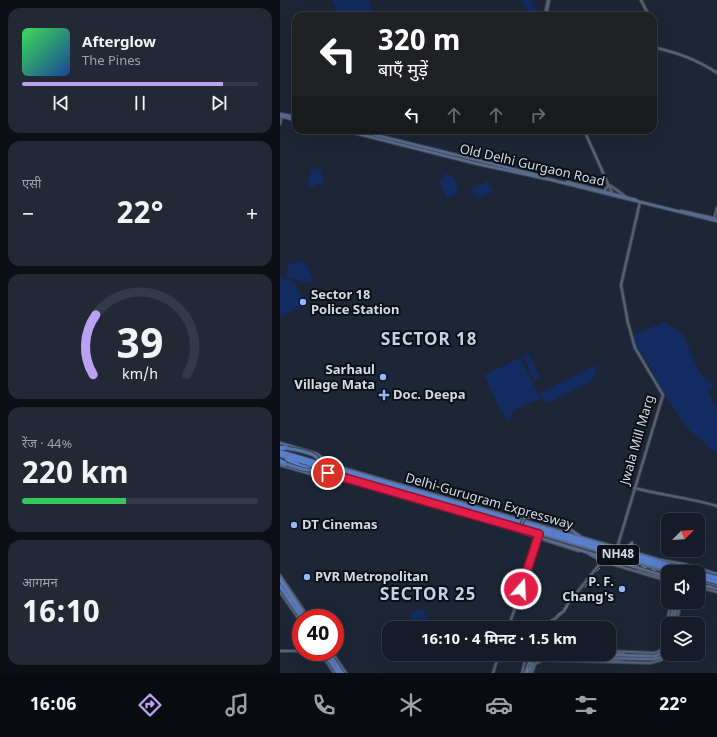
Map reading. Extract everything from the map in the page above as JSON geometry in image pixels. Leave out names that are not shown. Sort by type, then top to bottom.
[{"type":"highway","points":[[280,446],[287,448]]},
{"type":"highway","points":[[281,455],[300,466],[334,475],[349,476]]},
{"type":"highway","name":"Delhi-Gurugram Expressway","points":[[281,455],[305,459],[661,565]]},
{"type":"highway","name":"Delhi-Gurugram Expressway","points":[[281,455],[561,540],[661,566]]},
{"type":"highway","points":[[305,459],[331,464],[340,470]]},
{"type":"highway","points":[[280,461],[286,464]]},
{"type":"highway","points":[[541,528],[550,528]]},
{"type":"highway","points":[[705,575],[717,578]]},
{"type":"highway","points":[[280,579],[300,609]]},
{"type":"highway","points":[[705,580],[717,584]]},
{"type":"highway","points":[[280,586],[296,609]]},
{"type":"highway","points":[[332,661],[340,671]]},
{"type":"main road","points":[[281,115],[292,117]]},
{"type":"main road","name":"Old Delhi Gurgaon Road","points":[[360,134],[716,219]]},
{"type":"main road","name":"Old Delhi Gurgaon Road","points":[[371,134],[640,202],[716,219]]},
{"type":"main road","points":[[280,446],[317,454],[331,464],[674,565]]},
{"type":"main road","points":[[286,464],[310,470],[315,469],[318,465],[318,461],[315,456],[287,448]]},
{"type":"main road","points":[[280,465],[312,474],[334,475],[378,486],[661,570]]},
{"type":"main road","points":[[582,537],[568,529],[530,516],[526,517],[521,525],[525,533],[576,549],[603,560],[661,578]]},
{"type":"main road","points":[[632,543],[630,544],[629,548],[634,553]]},
{"type":"main road","points":[[591,550],[603,560]]},
{"type":"main road","points":[[660,560],[687,565]]},
{"type":"main road","points":[[705,571],[717,574]]},
{"type":"main road","points":[[709,572],[713,578],[709,582]]},
{"type":"main road","points":[[705,581],[717,584]]},
{"type":"main road","points":[[705,587],[717,589]]},
{"type":"main road","points":[[616,655],[655,656],[661,653]]},
{"type":"main road","points":[[616,658],[653,659],[661,657]]},
{"type":"main road","points":[[525,673],[530,661]]},
{"type":"main road","points":[[530,673],[533,661]]},
{"type":"street","points":[[547,12],[549,0]]},
{"type":"street","points":[[641,0],[647,12]]},
{"type":"street","points":[[657,49],[671,51],[696,60],[717,73]]},
{"type":"street","points":[[280,124],[281,115]]},
{"type":"street","points":[[586,134],[610,185],[613,195]]},
{"type":"street","points":[[603,192],[610,185]]},
{"type":"street","points":[[610,185],[626,198]]},
{"type":"street","name":"Jwala Mill Marg","points":[[617,548],[663,395],[635,348],[628,323],[621,285],[640,202]]},
{"type":"street","points":[[716,219],[717,208]]},
{"type":"street","points":[[634,488],[668,496],[700,501],[717,506]]},
{"type":"street","points":[[510,621],[539,534]]},
{"type":"street","points":[[538,538],[582,552]]},
{"type":"street","points":[[552,621],[564,611],[567,605],[603,560],[633,571],[661,578]]},
{"type":"street","points":[[280,575],[303,609]]},
{"type":"street","points":[[705,588],[717,592]]},
{"type":"street","points":[[280,592],[292,609]]},
{"type":"street","points":[[616,652],[654,654],[661,649],[675,609]]},
{"type":"street","points":[[280,651],[292,651]]},
{"type":"street","points":[[584,661],[658,662],[661,659]]},
{"type":"street","points":[[616,660],[622,660],[625,662]]},
{"type":"street","points":[[326,661],[334,673]]},
{"type":"street","points":[[336,661],[340,671],[346,673]]},
{"type":"street","points":[[493,673],[497,661]]},
{"type":"street","points":[[530,673],[533,665],[540,661]]},
{"type":"street","points":[[522,673],[525,662]]},
{"type":"shaded area","points":[[333,0],[369,0],[374,12],[338,12]]},
{"type":"shaded area","points":[[522,0],[531,0],[537,12],[527,12]]},
{"type":"shaded area","points":[[312,168],[322,170],[321,174],[324,175],[322,184],[316,183],[315,188],[307,186]]},
{"type":"shaded area","points":[[445,173],[453,177],[459,189],[457,190],[458,194],[447,198],[439,181],[444,179]]},
{"type":"shaded area","points":[[488,181],[493,192],[477,199],[472,189]]},
{"type":"shaded area","points":[[296,260],[306,263],[313,280],[306,283],[285,276],[289,263],[294,265]]},
{"type":"shaded area","points":[[280,277],[294,281],[305,305],[280,317]]},
{"type":"shaded area","points":[[663,322],[679,330],[683,335],[702,376],[705,377],[708,383],[710,382],[714,388],[708,391],[717,410],[717,454],[687,428],[663,392],[660,390],[650,365],[638,351],[633,336]]},
{"type":"shaded area","points":[[528,353],[540,377],[534,380],[523,356]]},
{"type":"shaded area","points":[[520,358],[541,398],[511,412],[513,418],[507,420],[500,409],[484,375]]},
{"type":"shaded area","points":[[596,365],[596,370],[592,381],[546,404],[540,393]]},
{"type":"shaded area","points":[[514,573],[524,576],[520,590],[509,586]]},
{"type":"shaded area","points":[[423,610],[428,621],[411,621],[411,611]]},
{"type":"railway","points":[[550,621],[577,599],[594,574],[605,563],[620,560],[661,572]]},
{"type":"railway","points":[[280,581],[298,609]]},
{"type":"railway","points":[[705,585],[717,588]]},
{"type":"railway","points":[[331,661],[339,673]]},
{"type":"railway","points":[[527,673],[530,661]]},
{"type":"place","name":"Sector 18 Police Station","points":[[303,302]]},
{"type":"place","name":"Sarhaul Village Mata","points":[[383,377]]},
{"type":"place","name":"Doc. Deepa","points":[[384,395]]},
{"type":"place","name":"DT Cinemas","points":[[294,525]]},
{"type":"place","name":"PVR Metropolitan","points":[[307,577]]},
{"type":"place","name":"P. F. Chang's","points":[[622,589]]},
{"type":"district","name":"SECTOR 18","points":[[429,341]]},
{"type":"district","name":"SECTOR 25","points":[[428,596]]},
{"type":"route","points":[[328,473],[341,478],[348,478],[378,486],[539,534],[521,589]]}]
